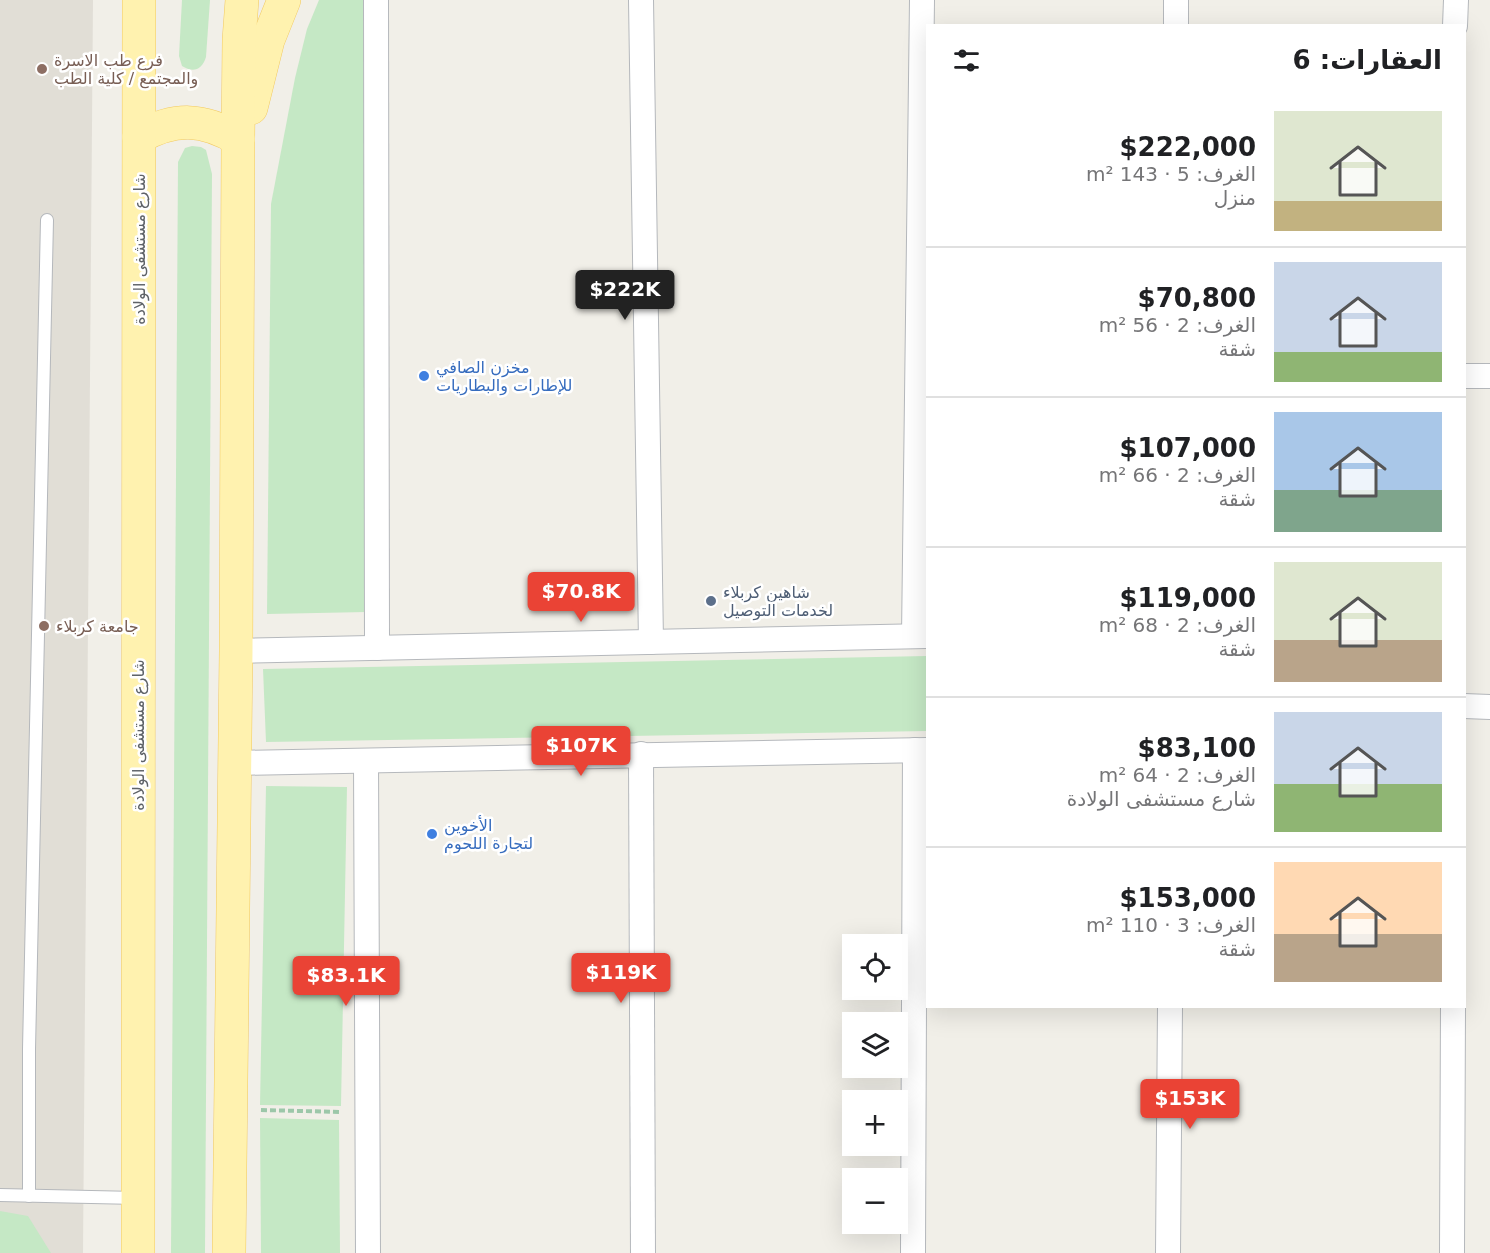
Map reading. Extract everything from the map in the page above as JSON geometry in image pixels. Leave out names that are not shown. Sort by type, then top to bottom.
[{"type":"main road","name":"شارع مستشفى الولادة","points":[[138,1253],[139,0]]},
{"type":"main road","points":[[229,1253],[236,651],[237,198],[239,40],[242,0]]},
{"type":"main road","points":[[237,198],[257,81],[268,40],[284,0]]},
{"type":"main road","points":[[139,136],[171,123],[189,122],[207,124],[238,139]]},
{"type":"street","points":[[376,0],[377,648]]},
{"type":"street","points":[[641,0],[651,642]]},
{"type":"street","points":[[236,651],[920,636],[922,0]]},
{"type":"street","points":[[1176,0],[1176,24]]},
{"type":"street","points":[[1455,24],[1456,0]]},
{"type":"street","points":[[1466,376],[1490,376]]},
{"type":"street","points":[[1466,706],[1490,707]]},
{"type":"street","points":[[235,763],[921,750],[913,1253]]},
{"type":"street","points":[[641,754],[643,1253]]},
{"type":"street","points":[[366,761],[368,1253]]},
{"type":"street","points":[[1168,1253],[1170,1008]]},
{"type":"street","points":[[1452,1253],[1453,1008]]},
{"type":"lane","points":[[29,1196],[29,1050],[47,220]]},
{"type":"lane","points":[[0,1195],[138,1198]]},
{"type":"path","points":[[230,1110],[367,1113]]},
{"type":"shaded area","name":"جامعة كربلاء","points":[[0,0],[93,0],[83,1253],[0,1253]]},
{"type":"green space","points":[[182,0],[210,0],[206,57],[200,67],[193,70],[182,66],[179,56]]},
{"type":"green space","points":[[319,0],[369,0],[367,612],[267,614],[271,204],[295,78],[307,29]]},
{"type":"green space","points":[[192,146],[206,150],[212,174],[205,1253],[171,1253],[178,162],[185,148]]},
{"type":"green space","points":[[926,656],[926,731],[266,742],[263,669]]},
{"type":"green space","points":[[266,786],[347,787],[341,1106],[260,1105]]},
{"type":"green space","points":[[260,1118],[339,1120],[340,1253],[261,1253]]},
{"type":"green space","points":[[0,1211],[28,1216],[51,1253],[0,1253]]},
{"type":"place","name":"فرع طب الاسرة والمجتمع / كلية الطب","points":[[42,69]]},
{"type":"place","name":"مخزن الصافي للإطارات والبطاريات","points":[[424,376]]},
{"type":"place","name":"شاهين كربلاء لخدمات التوصيل","points":[[711,601]]},
{"type":"place","name":"جامعة كربلاء","points":[[44,626]]},
{"type":"place","name":"الأخوين لتجارة اللحوم","points":[[432,834]]}]
